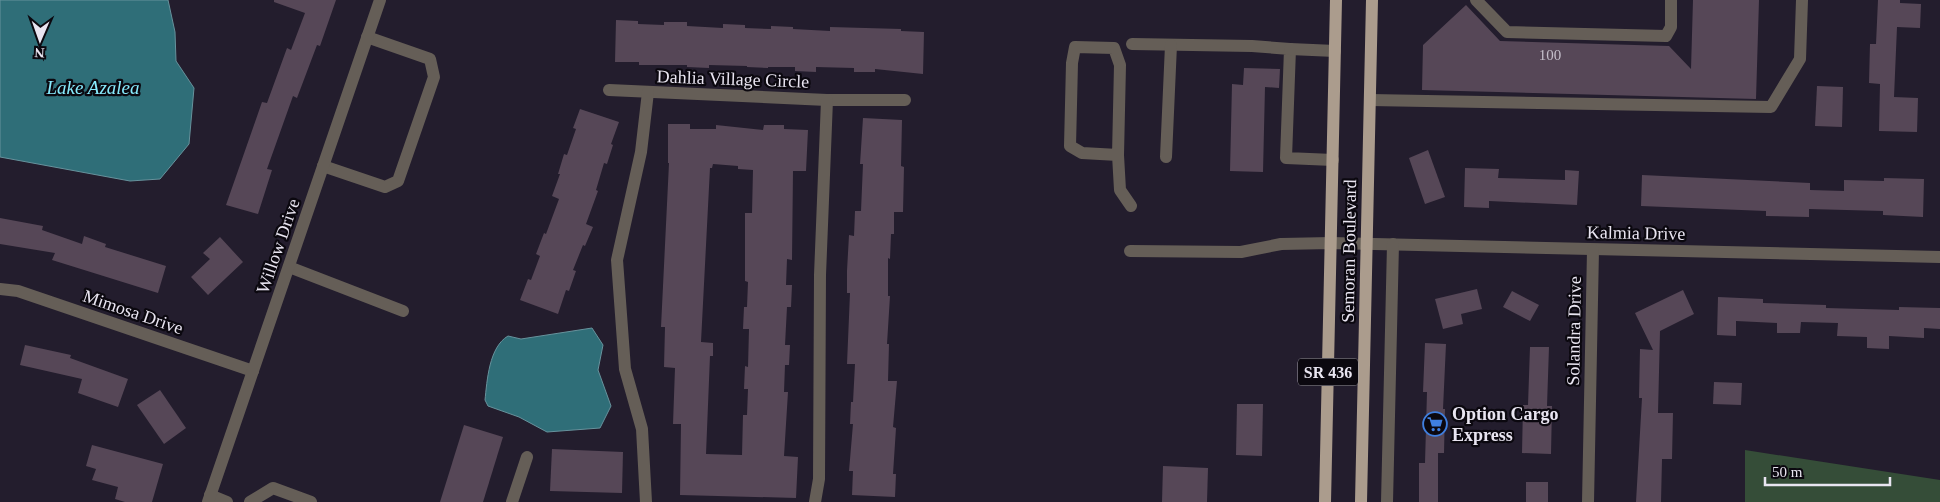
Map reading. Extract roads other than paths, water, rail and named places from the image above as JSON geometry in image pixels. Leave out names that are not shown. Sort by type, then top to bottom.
[{"type":"main road","name":"Semoran Boulevard","points":[[1325,502],[1336,0]]},
{"type":"main road","name":"Semoran Boulevard","points":[[1361,502],[1372,0]]},
{"type":"street","name":"Willow Drive","points":[[209,499],[380,0]]},
{"type":"street","points":[[1476,0],[1508,32],[1666,36],[1671,27],[1672,0]]},
{"type":"street","points":[[1370,100],[1771,108],[1800,59],[1802,0]]},
{"type":"street","points":[[323,166],[385,187],[398,180],[434,77],[430,59],[367,37]]},
{"type":"street","points":[[1132,44],[1252,46],[1335,51]]},
{"type":"street","points":[[1166,157],[1171,45]]},
{"type":"street","points":[[1118,155],[1082,152],[1070,146],[1072,62],[1075,47],[1114,48],[1120,65],[1118,155],[1120,190],[1131,206]]},
{"type":"street","points":[[1290,49],[1286,158],[1333,160]]},
{"type":"street","points":[[609,90],[648,92]]},
{"type":"street","name":"Dahlia Village Circle","points":[[646,502],[642,429],[625,369],[617,260],[641,152],[648,92],[827,100],[820,275],[819,479],[815,502]]},
{"type":"street","points":[[827,100],[905,100]]},
{"type":"street","name":"Kalmia Drive","points":[[1130,251],[1242,252],[1281,244],[1331,242],[1593,250],[1940,257]]},
{"type":"street","points":[[1387,502],[1393,244]]},
{"type":"street","name":"Solandra Drive","points":[[1588,502],[1593,250]]},
{"type":"street","points":[[289,267],[403,311]]},
{"type":"street","name":"Mimosa Drive","points":[[0,289],[18,291],[253,371]]},
{"type":"street","points":[[512,502],[527,456]]},
{"type":"street","points":[[250,502],[273,488],[311,502]]},
{"type":"street","points":[[209,499],[227,502]]},
{"type":"water","name":"Lake Azalea","points":[[0,0],[168,0],[175,32],[176,61],[194,88],[189,144],[160,179],[130,181],[0,157]]},
{"type":"water","points":[[592,328],[603,345],[598,370],[611,406],[600,428],[547,432],[519,417],[488,406],[485,400],[490,365],[497,348],[508,336],[521,339]]},
{"type":"place","name":"Option Cargo Express","points":[[1435,424]]}]
